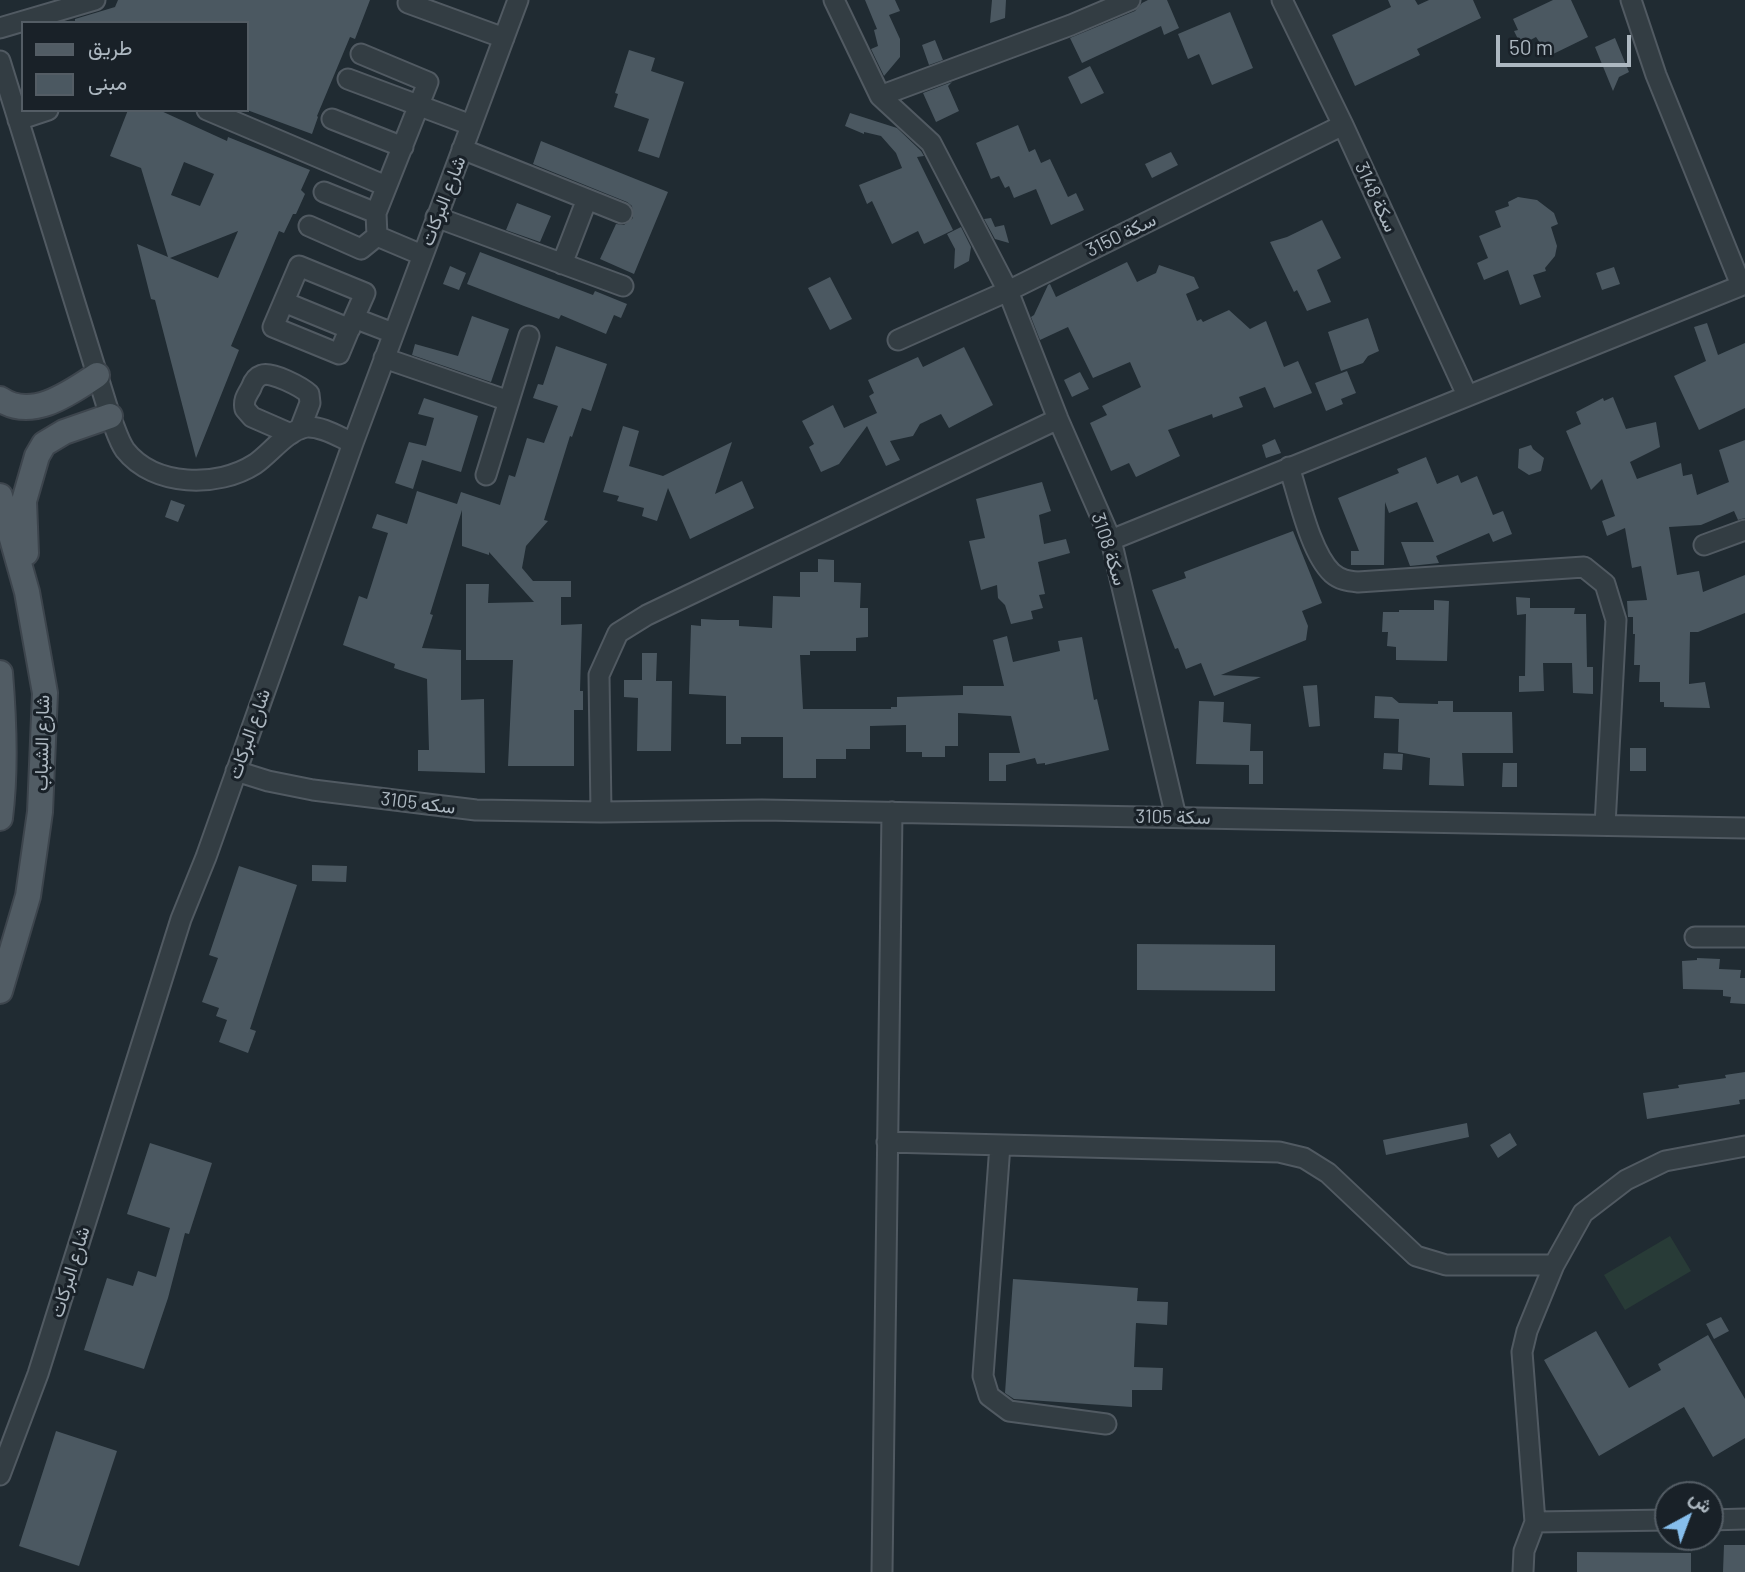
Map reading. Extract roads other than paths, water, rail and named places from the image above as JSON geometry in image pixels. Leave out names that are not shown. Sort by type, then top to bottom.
[{"type":"main road","points":[[0,399],[22,408],[48,403],[97,375]]},
{"type":"main road","points":[[27,592],[24,501],[37,456],[44,444],[64,432],[110,416]]},
{"type":"main road","name":"شارع الشباب","points":[[0,496],[27,592],[45,694],[40,812],[28,896],[0,991]]},
{"type":"main road","name":"شارع الشباب","points":[[0,673],[4,716],[3,798],[0,818]]},
{"type":"street","points":[[0,28],[35,8],[96,0]]},
{"type":"street","points":[[409,0],[408,3],[504,38]]},
{"type":"street","name":"شارع البركات","points":[[0,1475],[38,1374],[181,919],[393,333],[519,0]]},
{"type":"street","points":[[834,0],[880,96],[1072,25],[1130,0]]},
{"type":"street","name":"سكة 3148","points":[[1282,0],[1343,125],[1467,395]]},
{"type":"street","points":[[1111,540],[1743,285],[1657,75],[1631,0]]},
{"type":"street","points":[[362,54],[428,82],[376,213],[377,236]]},
{"type":"street","points":[[0,61],[110,416],[120,442],[132,458],[149,470],[184,479],[217,479],[253,466],[295,431],[319,429],[353,443]]},
{"type":"street","points":[[348,79],[471,125]]},
{"type":"street","name":"سكة 3108","points":[[880,96],[931,144],[1008,291],[1058,419],[1111,540],[1176,817]]},
{"type":"street","points":[[18,120],[42,112]]},
{"type":"street","points":[[212,112],[386,186]]},
{"type":"street","points":[[332,119],[403,147]]},
{"type":"street","name":"سكة 3150","points":[[898,340],[1008,291],[1343,125]]},
{"type":"street","points":[[462,149],[622,213]]},
{"type":"street","points":[[324,192],[376,213]]},
{"type":"street","points":[[562,264],[587,199]]},
{"type":"street","points":[[436,217],[623,286]]},
{"type":"street","points":[[309,226],[361,249],[377,236]]},
{"type":"street","points":[[377,236],[422,256]]},
{"type":"street","points":[[299,266],[365,293],[352,323],[340,354],[274,327],[299,266]]},
{"type":"street","points":[[284,302],[393,333]]},
{"type":"street","points":[[486,475],[529,336]]},
{"type":"street","points":[[384,358],[509,401]]},
{"type":"street","points":[[601,812],[599,675],[618,633],[648,615],[1058,419]]},
{"type":"street","points":[[1289,467],[1316,548],[1331,572],[1343,580],[1357,582],[1584,567],[1605,584],[1616,620],[1605,825]]},
{"type":"street","points":[[1704,545],[1745,530]]},
{"type":"street","name":"سكه 3105","points":[[236,771],[313,790],[476,810],[601,812]]},
{"type":"street","name":"سكة 3105","points":[[601,812],[762,810],[1745,828]]},
{"type":"street","points":[[882,1572],[892,812]]},
{"type":"street","points":[[1695,937],[1745,937]]},
{"type":"street","points":[[887,1142],[1279,1152],[1304,1158],[1328,1173],[1416,1256],[1446,1265],[1554,1265]]},
{"type":"street","points":[[1000,1145],[984,1385],[989,1396],[1009,1411],[1106,1424]]},
{"type":"street","points":[[1523,1572],[1524,1551],[1535,1522],[1522,1352],[1527,1331],[1554,1265],[1583,1213],[1626,1180],[1665,1161],[1745,1146]]},
{"type":"street","points":[[1724,1520],[1745,1519]]},
{"type":"street","points":[[1535,1522],[1654,1520]]}]
